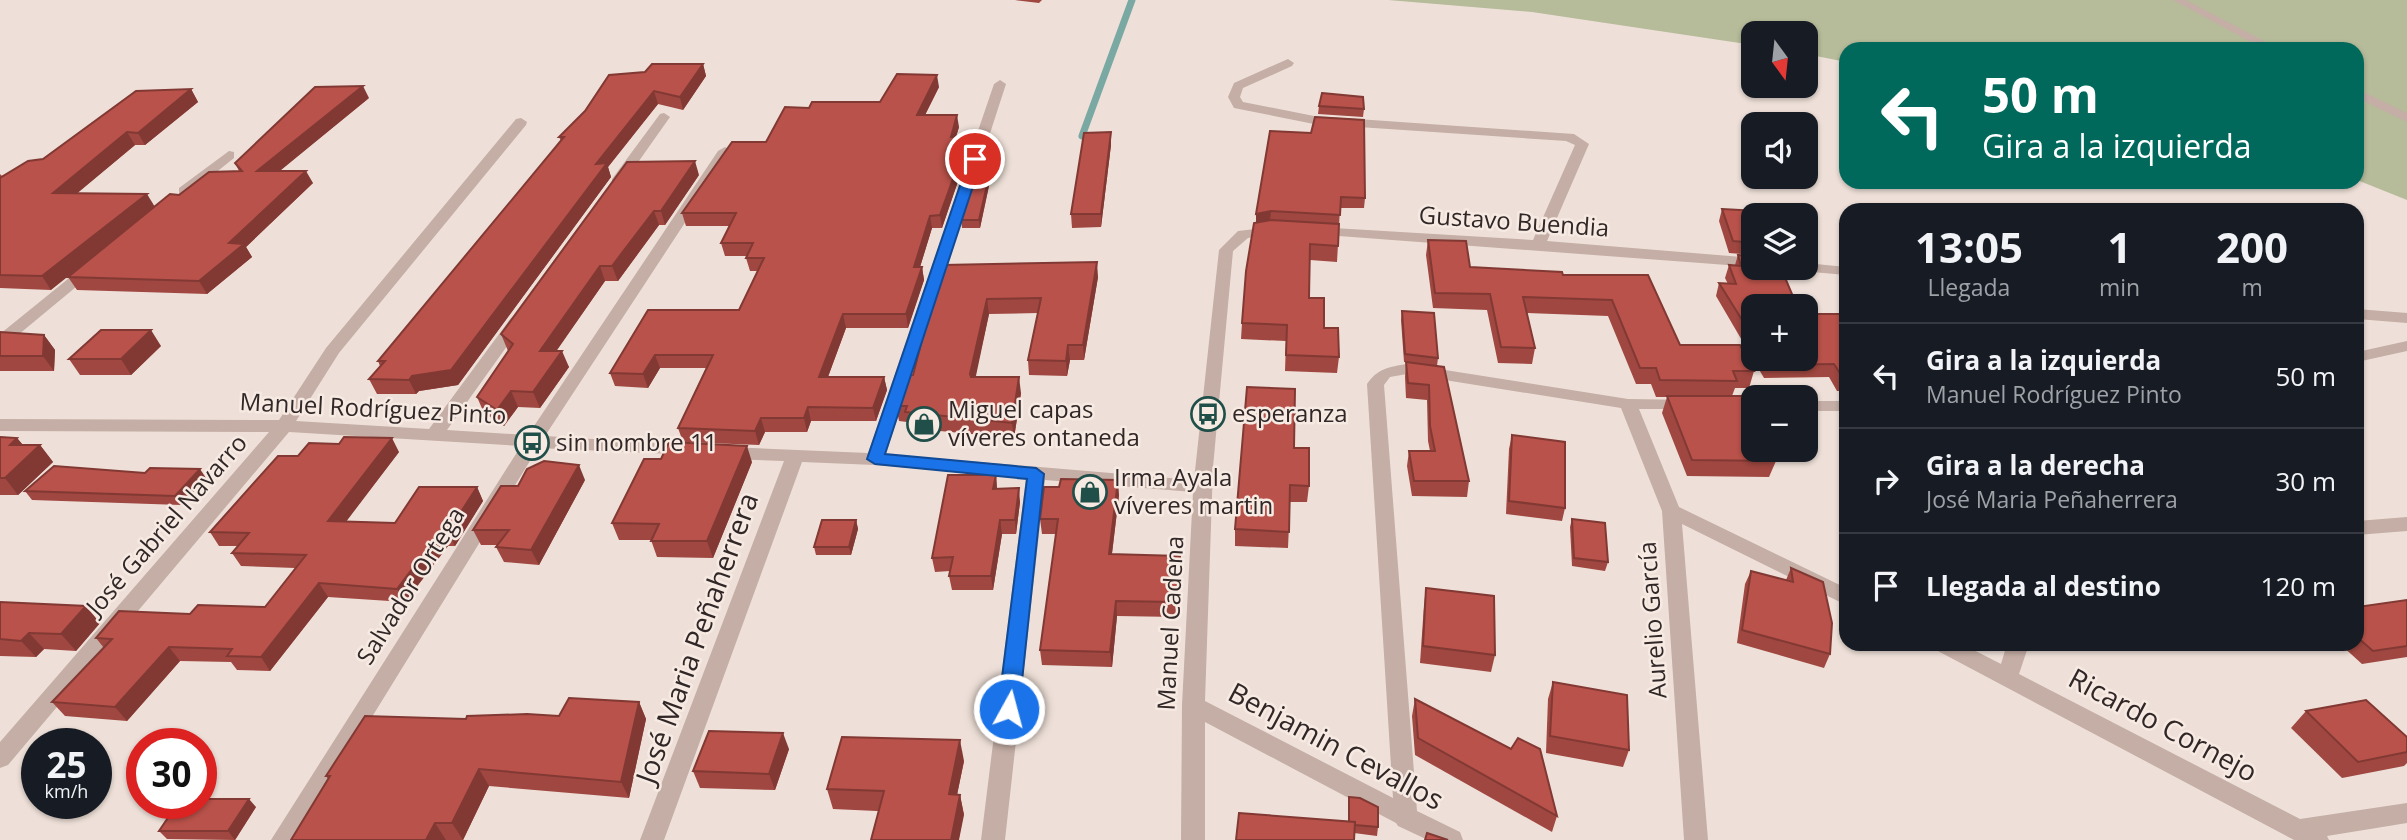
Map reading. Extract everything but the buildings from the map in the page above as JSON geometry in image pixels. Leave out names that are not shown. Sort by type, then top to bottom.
[{"type":"street","points":[[2178,0],[2259,42]]},
{"type":"street","points":[[1289,63],[1238,86],[1234,97],[1238,105],[1314,120],[1569,137],[1581,144],[1538,245]]},
{"type":"street","points":[[875,459],[1000,84]]},
{"type":"street","points":[[2364,96],[2407,118]]},
{"type":"street","points":[[607,197],[664,117]]},
{"type":"street","name":"José Gabriel Navarro","points":[[0,758],[284,426],[332,351],[521,121]]},
{"type":"street","name":"Salvador Ortega","points":[[283,840],[532,443],[725,152]]},
{"type":"street","points":[[177,198],[229,155]]},
{"type":"street","name":"Gustavo Buendia","points":[[1270,228],[1538,245],[1741,262]]},
{"type":"street","name":"Manuel Cadena","points":[[1192,840],[1193,705],[1208,414],[1226,250],[1242,234],[1270,228]]},
{"type":"street","points":[[0,342],[104,257]]},
{"type":"street","points":[[1818,269],[1839,270]]},
{"type":"street","points":[[435,434],[525,310]]},
{"type":"street","points":[[2364,315],[2407,318]]},
{"type":"street","points":[[2364,355],[2407,346]]},
{"type":"street","points":[[1406,819],[1375,384],[1385,373],[1406,369],[1628,404],[1712,405]]},
{"type":"street","name":"Aurelio García","points":[[1628,404],[1671,511],[1696,840]]},
{"type":"street","points":[[1818,406],[1839,406]]},
{"type":"street","name":"Manuel Rodríguez Pinto","points":[[0,425],[284,426],[435,434],[532,443],[875,459],[1204,487]]},
{"type":"street","name":"José Maria Peñaherrera","points":[[652,840],[795,456]]},
{"type":"street","points":[[993,840],[1036,474]]},
{"type":"street","points":[[1671,511],[1839,594]]},
{"type":"street","points":[[2364,527],[2407,524]]},
{"type":"street","name":"Ricardo Cornejo","points":[[1957,651],[2307,835]]},
{"type":"street","points":[[2008,676],[2016,651]]},
{"type":"street","name":"Benjamin Cevallos","points":[[1193,705],[1406,819],[1451,840]]},
{"type":"street","points":[[2307,835],[2407,813]]},
{"type":"green space","points":[[1388,0],[2407,0],[2407,200],[2364,183],[2364,42],[1839,42],[1839,61],[1818,56],[1818,21],[1741,21],[1741,43],[1532,12]]},
{"type":"waterway","points":[[1082,136],[1132,0]]},
{"type":"place","name":"esperanza","points":[[1208,414]]},
{"type":"place","name":"Miguel capas víveres ontaneda","points":[[924,424]]},
{"type":"place","name":"sin nombre 11","points":[[532,443]]},
{"type":"place","name":"Irma Ayala víveres martin","points":[[1090,492]]},
{"type":"route","points":[[975,159],[875,459],[1036,474],[1009,709]]}]
